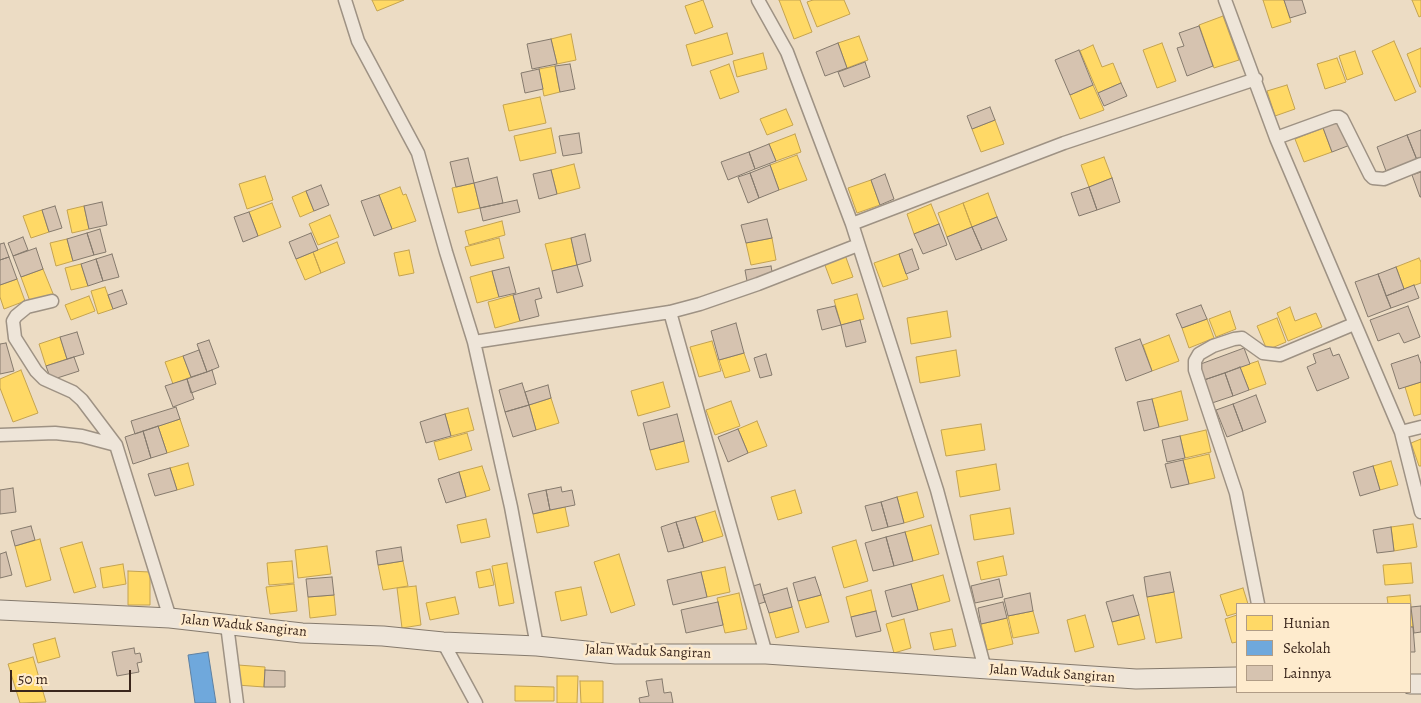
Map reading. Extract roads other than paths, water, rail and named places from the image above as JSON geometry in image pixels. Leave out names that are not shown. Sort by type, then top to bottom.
[{"type":"street","points":[[345,0],[358,41],[418,153],[474,342],[511,507],[537,646]]},
{"type":"street","points":[[758,0],[787,52],[852,224],[938,490],[985,669]]},
{"type":"street","points":[[1225,0],[1256,79],[1276,138],[1401,432],[1421,512]]},
{"type":"street","points":[[852,224],[1064,144],[1256,79]]},
{"type":"street","points":[[1276,138],[1334,117],[1339,117],[1342,119],[1373,178],[1384,179],[1421,164]]},
{"type":"street","points":[[474,342],[670,312],[758,284],[858,245]]},
{"type":"street","points":[[52,301],[27,307],[16,316],[13,321],[15,338],[36,371],[44,379],[73,392],[82,400],[116,444],[170,618]]},
{"type":"street","points":[[670,312],[766,654]]},
{"type":"street","points":[[1258,603],[1236,493],[1195,370],[1195,361],[1199,354],[1213,346],[1242,338],[1263,353],[1280,355],[1354,324]]},
{"type":"street","points":[[1401,432],[1421,426]]},
{"type":"street","points":[[0,434],[82,436],[116,444]]},
{"type":"street","name":"Jalan Waduk Sangiran","points":[[0,610],[170,618],[227,626],[302,633],[537,646],[616,654],[766,654],[1136,679],[1236,677]]},
{"type":"street","points":[[227,626],[237,703]]},
{"type":"street","points":[[443,642],[476,703]]}]
